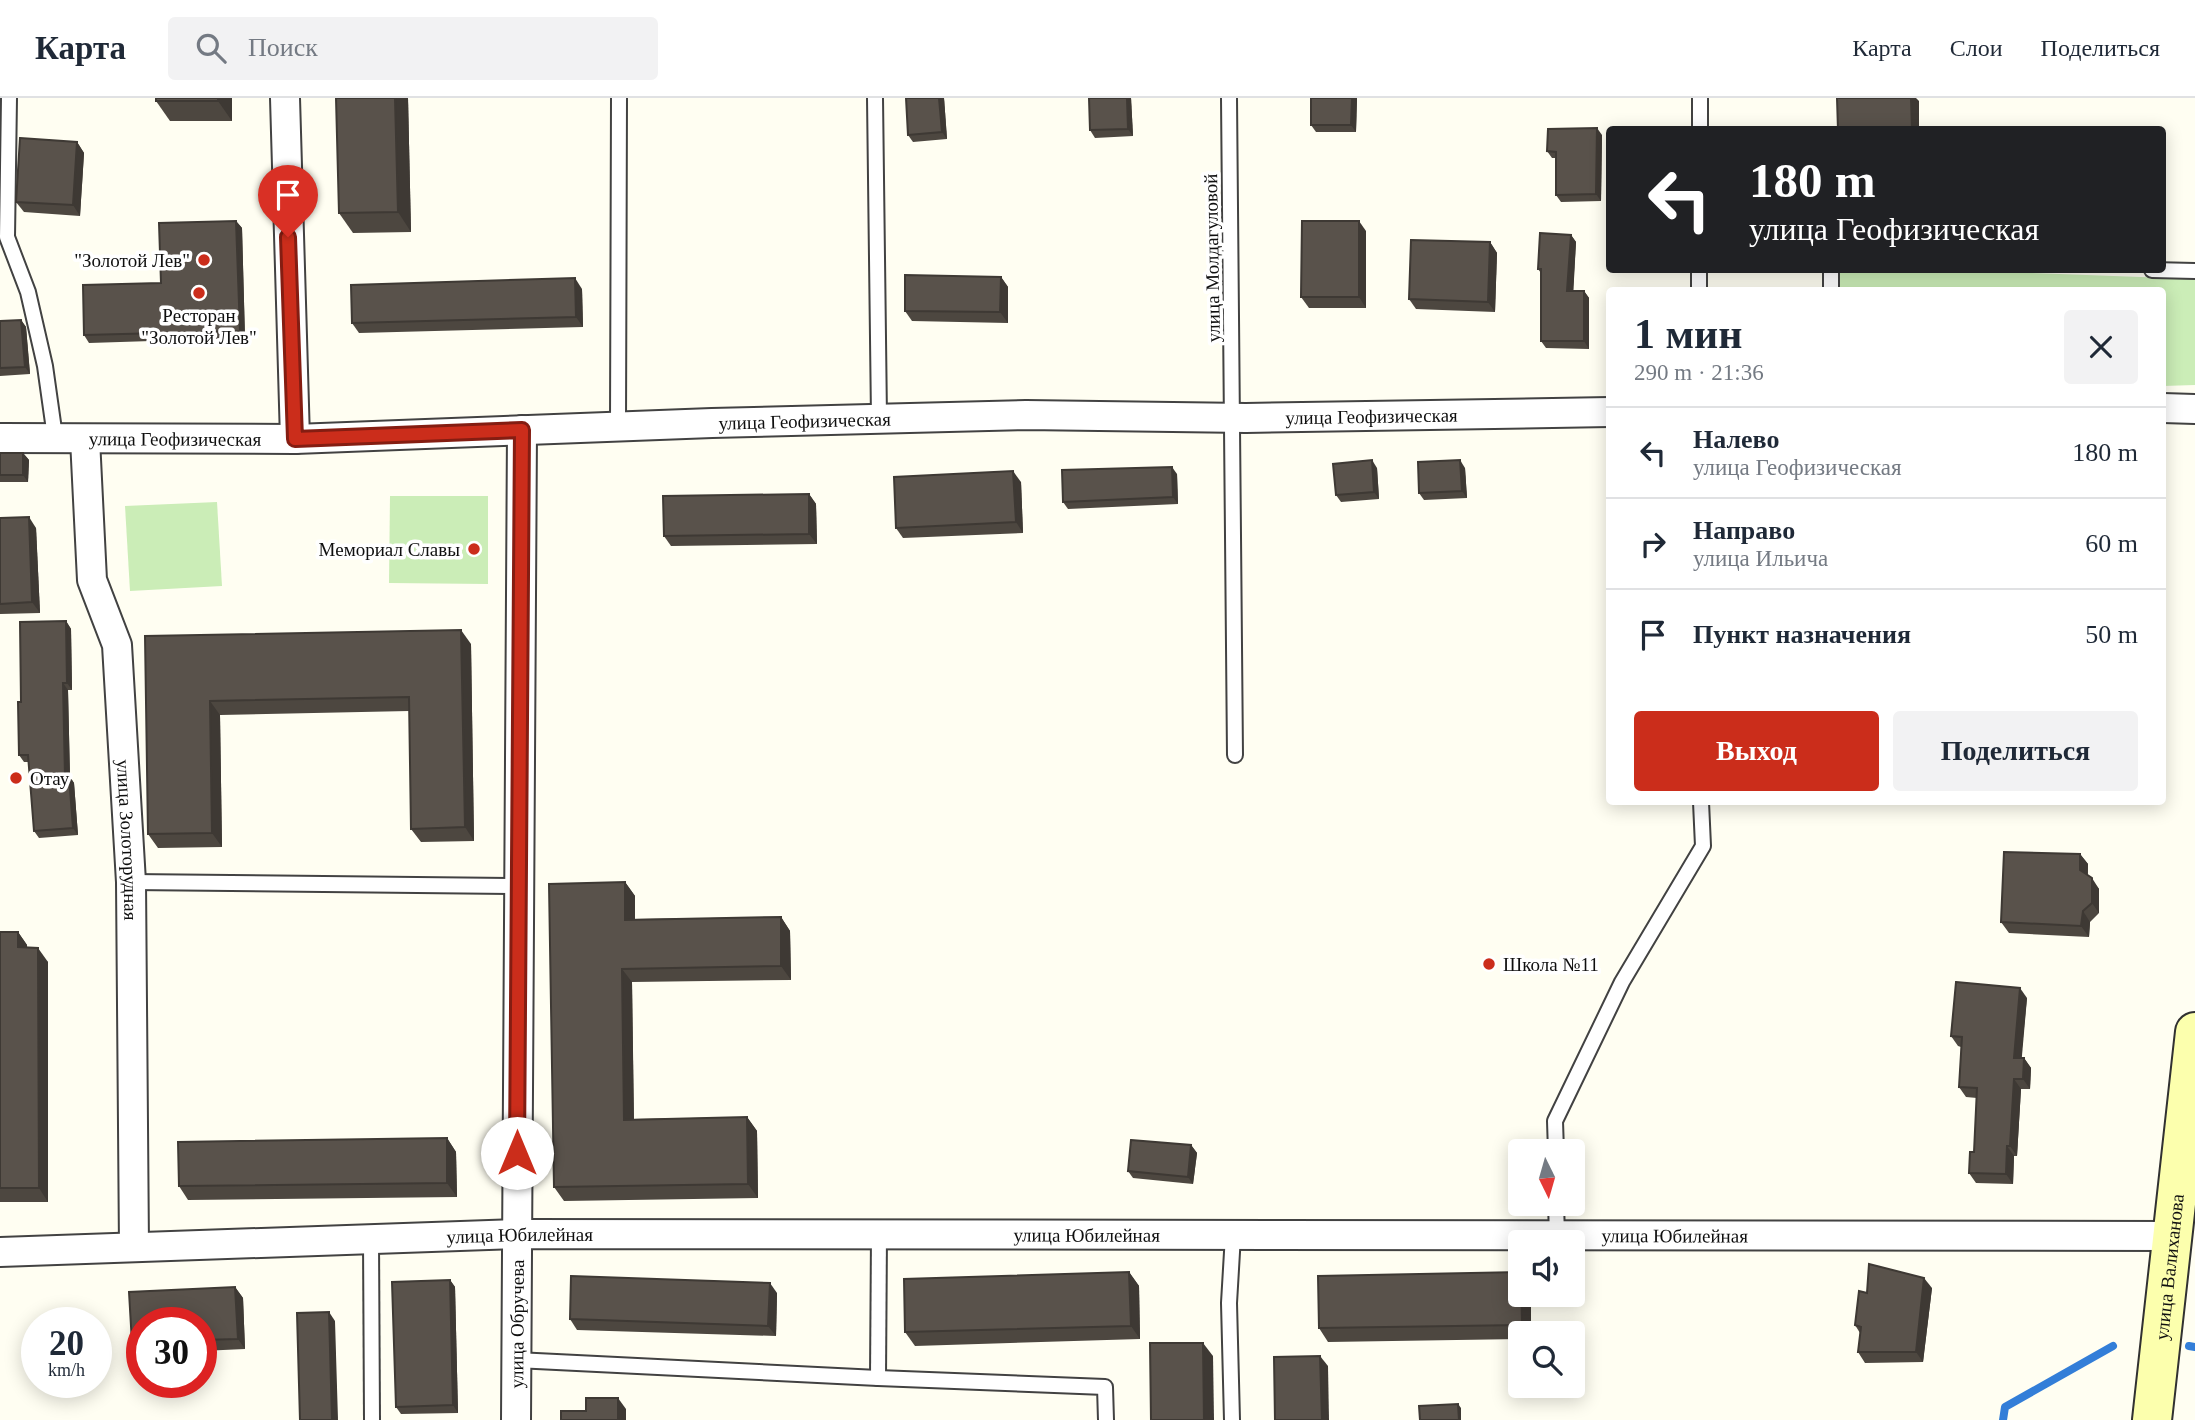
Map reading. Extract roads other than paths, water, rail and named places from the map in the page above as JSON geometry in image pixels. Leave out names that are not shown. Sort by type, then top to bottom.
[{"type":"main road","name":"улица Валиханова","points":[[2152,1420],[2195,1032]]},
{"type":"street","points":[[285,98],[295,439]]},
{"type":"street","points":[[2166,408],[2195,409]]},
{"type":"street","name":"улица Геофизическая","points":[[0,438],[295,439],[618,426],[1026,415],[1233,418],[1606,412]]},
{"type":"street","name":"улица Обручева","points":[[516,1420],[522,430]]},
{"type":"street","name":"улица Золоторудная","points":[[85,439],[92,580],[117,645],[131,882],[134,1247]]},
{"type":"street","name":"улица Юбилейная","points":[[0,1252],[517,1234],[1508,1235]]},
{"type":"street","name":"улица Юбилейная","points":[[1585,1235],[2172,1236]]},
{"type":"lane","points":[[9,98],[7,237],[28,292],[45,366],[55,437]]},
{"type":"lane","points":[[618,426],[619,98]]},
{"type":"lane","points":[[875,98],[879,418]]},
{"type":"lane","name":"улица Молдагуловой","points":[[1229,98],[1235,755]]},
{"type":"lane","points":[[1700,98],[1700,126]]},
{"type":"lane","points":[[2166,270],[2195,271]]},
{"type":"lane","points":[[1556,1139],[1555,1121],[1622,982],[1703,846],[1700,805]]},
{"type":"lane","points":[[131,882],[520,886]]},
{"type":"lane","points":[[878,1378],[879,1234]]},
{"type":"lane","points":[[1232,1420],[1229,1303],[1233,1235]]},
{"type":"lane","points":[[371,1239],[372,1420]]},
{"type":"lane","points":[[516,1360],[1105,1387],[1106,1420]]},
{"type":"waterway","points":[[2003,1420],[2005,1407],[2113,1346]]},
{"type":"waterway","points":[[2189,1346],[2195,1347]]},
{"type":"place","name":"\"Золотой Лев\"","points":[[204,260]]},
{"type":"place","name":"Ресторан \"Золотой Лев\"","points":[[199,293]]},
{"type":"place","name":"Мемориал Славы","points":[[474,549]]},
{"type":"place","name":"Отау","points":[[16,778]]},
{"type":"place","name":"Школа №11","points":[[1489,964]]}]
